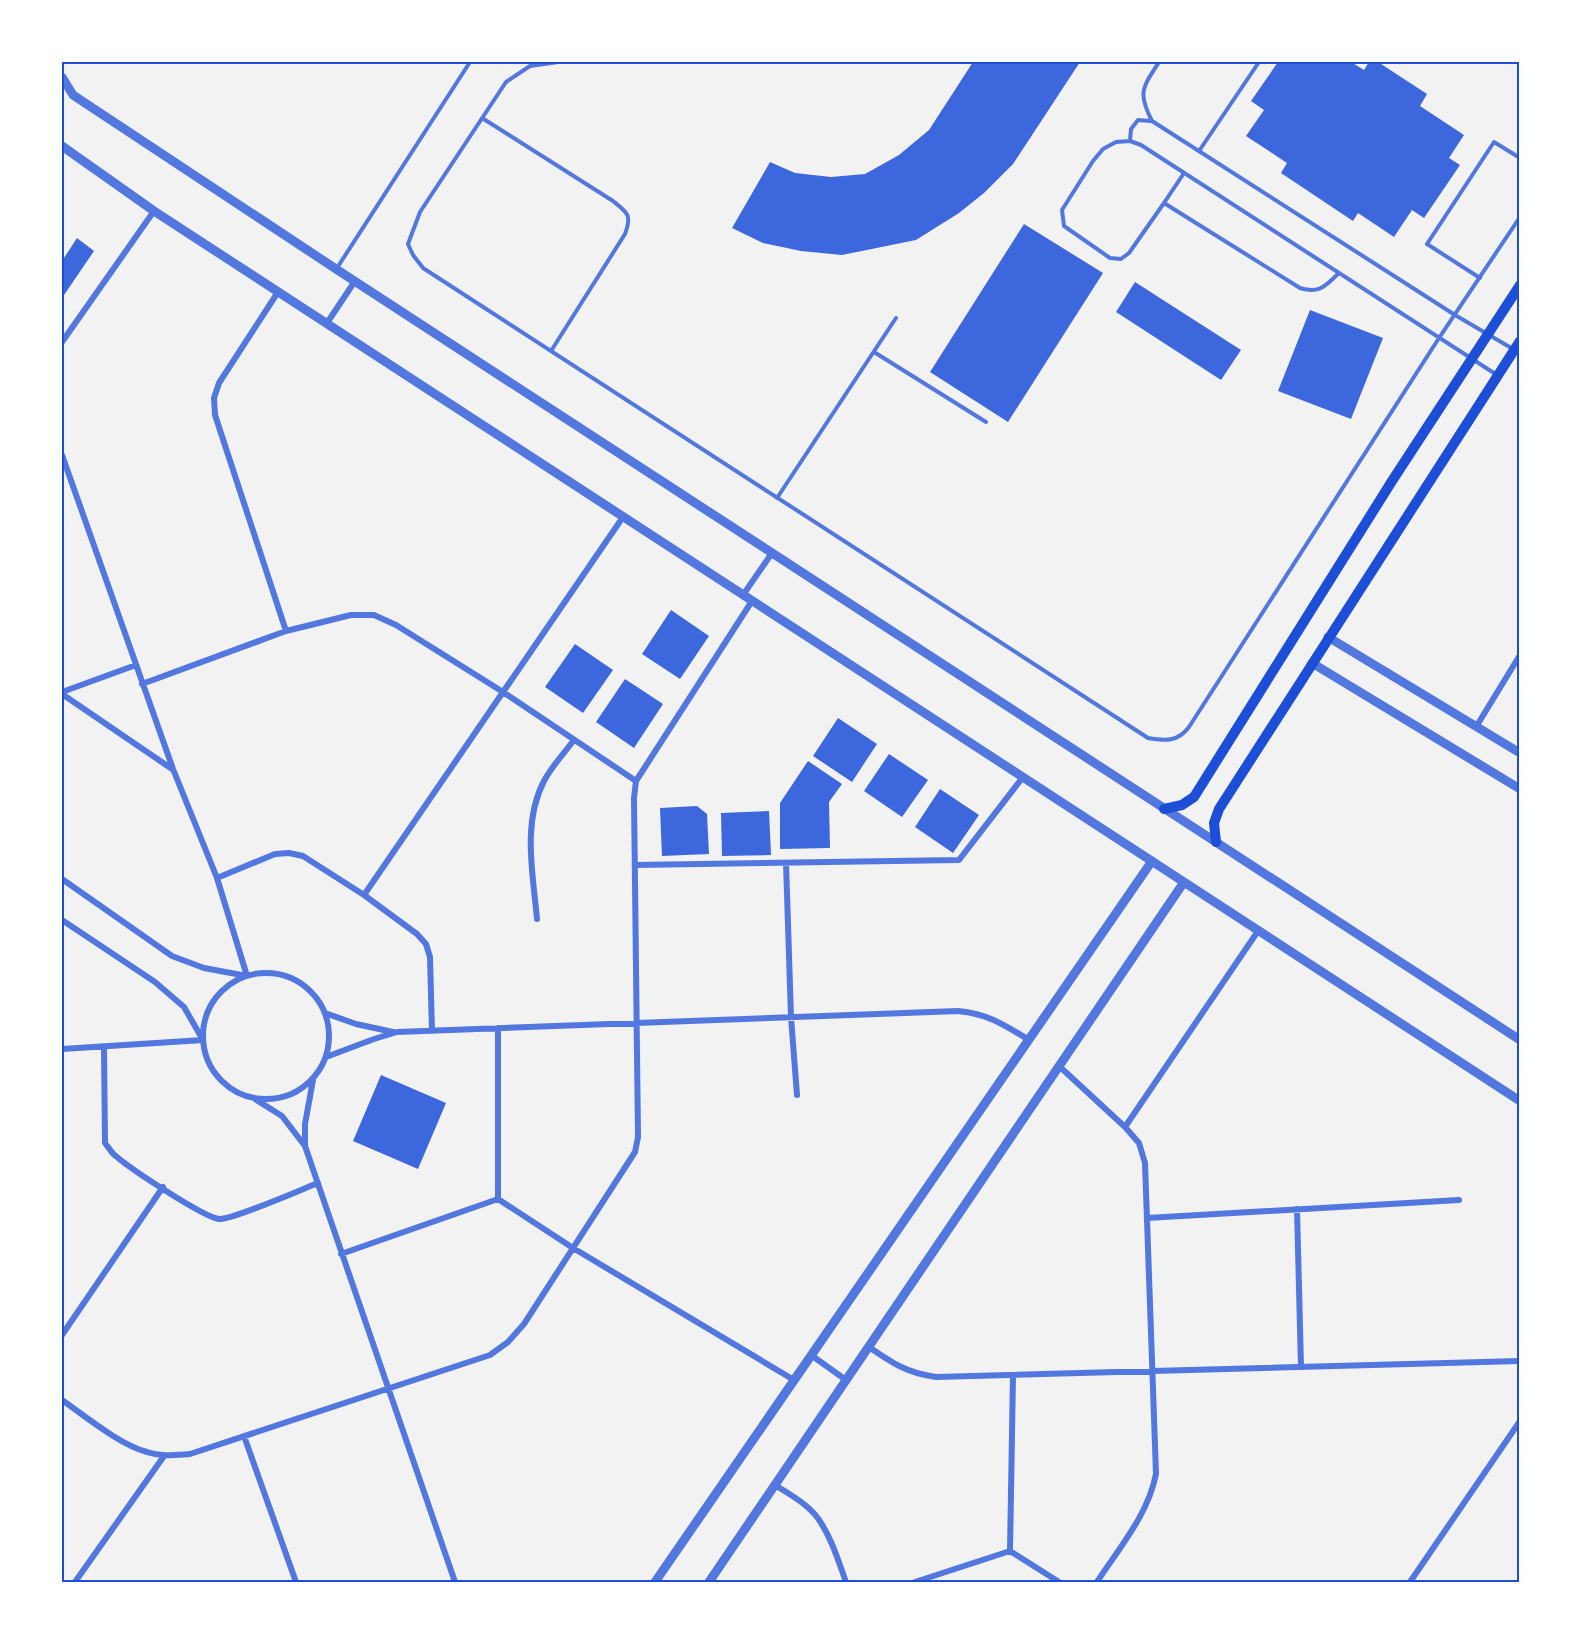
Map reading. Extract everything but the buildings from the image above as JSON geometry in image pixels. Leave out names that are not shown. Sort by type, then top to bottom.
[{"type":"main road","points":[[1164,809],[1182,805],[1194,797],[1386,490],[1520,285]]},
{"type":"main road","points":[[1216,842],[1214,823],[1219,809],[1517,345]]},
{"type":"street","points":[[62,76],[73,95],[336,269],[1520,1040]]},
{"type":"street","points":[[62,146],[154,211],[1520,1101]]},
{"type":"street","points":[[62,342],[154,211]]},
{"type":"street","points":[[327,323],[356,282]]},
{"type":"street","points":[[278,292],[219,383],[214,398],[215,415],[286,631]]},
{"type":"street","points":[[62,454],[172,769],[217,878],[247,976]]},
{"type":"street","points":[[364,895],[623,517]]},
{"type":"street","points":[[743,595],[772,553]]},
{"type":"street","points":[[62,1400],[131,1446],[164,1456],[189,1454],[490,1355],[508,1342],[524,1323],[635,1152],[638,1137],[634,866],[636,781],[752,602]]},
{"type":"street","points":[[142,684],[286,631],[351,615],[374,615],[396,625],[503,692],[636,781]]},
{"type":"street","points":[[1328,637],[1520,753]]},
{"type":"street","points":[[1476,727],[1520,655]]},
{"type":"street","points":[[1312,663],[1520,789]]},
{"type":"street","points":[[62,693],[136,665]]},
{"type":"street","points":[[62,693],[172,769]]},
{"type":"street","points":[[537,919],[530,832],[536,801],[548,774],[574,740]]},
{"type":"street","points":[[634,866],[959,860],[1023,777]]},
{"type":"street","points":[[217,878],[275,855],[289,853],[303,856],[364,895],[417,934],[426,944],[430,957],[432,1031]]},
{"type":"street","points":[[655,1582],[1152,861]]},
{"type":"street","points":[[786,862],[791,1017],[797,1095]]},
{"type":"street","points":[[62,879],[172,956],[204,968],[247,976]]},
{"type":"street","points":[[709,1582],[1184,882]]},
{"type":"street","points":[[62,920],[155,982],[184,1007],[203,1040]]},
{"type":"street","points":[[1125,1127],[1258,931]]},
{"type":"street","points":[[255,1099],[276,1100],[296,1093],[313,1080],[324,1063],[330,1043],[329,1022],[321,1003],[307,987],[289,977],[268,973],[247,976],[228,985],[214,1000],[205,1019],[203,1040],[207,1061],[219,1079],[236,1092],[255,1099],[282,1116],[305,1146],[455,1582]]},
{"type":"street","points":[[325,1013],[356,1024],[397,1032],[958,1011],[979,1013],[1029,1040]]},
{"type":"street","points":[[498,1028],[498,1199]]},
{"type":"street","points":[[326,1057],[397,1032]]},
{"type":"street","points":[[62,1049],[203,1040]]},
{"type":"street","points":[[104,1047],[105,1143],[115,1156],[203,1213],[220,1219],[239,1214],[318,1183]]},
{"type":"street","points":[[1059,1066],[1125,1127],[1139,1143],[1145,1162],[1156,1474],[1152,1495],[1142,1514],[1097,1582]]},
{"type":"street","points":[[305,1146],[305,1124],[313,1080]]},
{"type":"street","points":[[62,1335],[163,1187]]},
{"type":"street","points":[[498,1199],[573,1248],[794,1380]]},
{"type":"street","points":[[341,1254],[498,1199]]},
{"type":"street","points":[[1147,1218],[1459,1200]]},
{"type":"street","points":[[1297,1209],[1301,1367]]},
{"type":"street","points":[[869,1347],[898,1367],[918,1375],[936,1377],[1520,1361]]},
{"type":"street","points":[[811,1355],[846,1380]]},
{"type":"street","points":[[1010,1551],[1013,1375]]},
{"type":"street","points":[[1410,1582],[1520,1421]]},
{"type":"street","points":[[244,1436],[296,1582]]},
{"type":"street","points":[[75,1582],[164,1456]]},
{"type":"street","points":[[775,1485],[806,1506],[816,1516],[830,1540],[846,1582]]},
{"type":"street","points":[[915,1582],[1010,1551]]},
{"type":"street","points":[[1010,1551],[1059,1582]]},
{"type":"lane","points":[[336,269],[470,62]]},
{"type":"lane","points":[[558,62],[530,66],[506,82],[420,212],[408,244],[423,268],[1148,738],[1162,741],[1174,740],[1183,735],[1189,727],[1439,338],[1520,217]]},
{"type":"lane","points":[[1152,121],[1144,106],[1143,86],[1160,62]]},
{"type":"lane","points":[[1199,151],[1259,62]]},
{"type":"lane","points":[[482,118],[613,201],[627,212],[630,221],[625,234],[551,351]]},
{"type":"lane","points":[[1130,141],[1131,129],[1138,120],[1152,121],[1455,315],[1488,334],[1517,345]]},
{"type":"lane","points":[[1184,173],[1129,253],[1121,259],[1110,258],[1064,226],[1062,210],[1093,161],[1103,149],[1116,142],[1130,141],[1141,145],[1497,375]]},
{"type":"lane","points":[[1480,278],[1427,244],[1494,142],[1520,158]]},
{"type":"lane","points":[[1164,203],[1300,288],[1311,291],[1322,289],[1339,273]]},
{"type":"lane","points":[[777,498],[896,318]]},
{"type":"lane","points":[[873,352],[986,422]]}]
